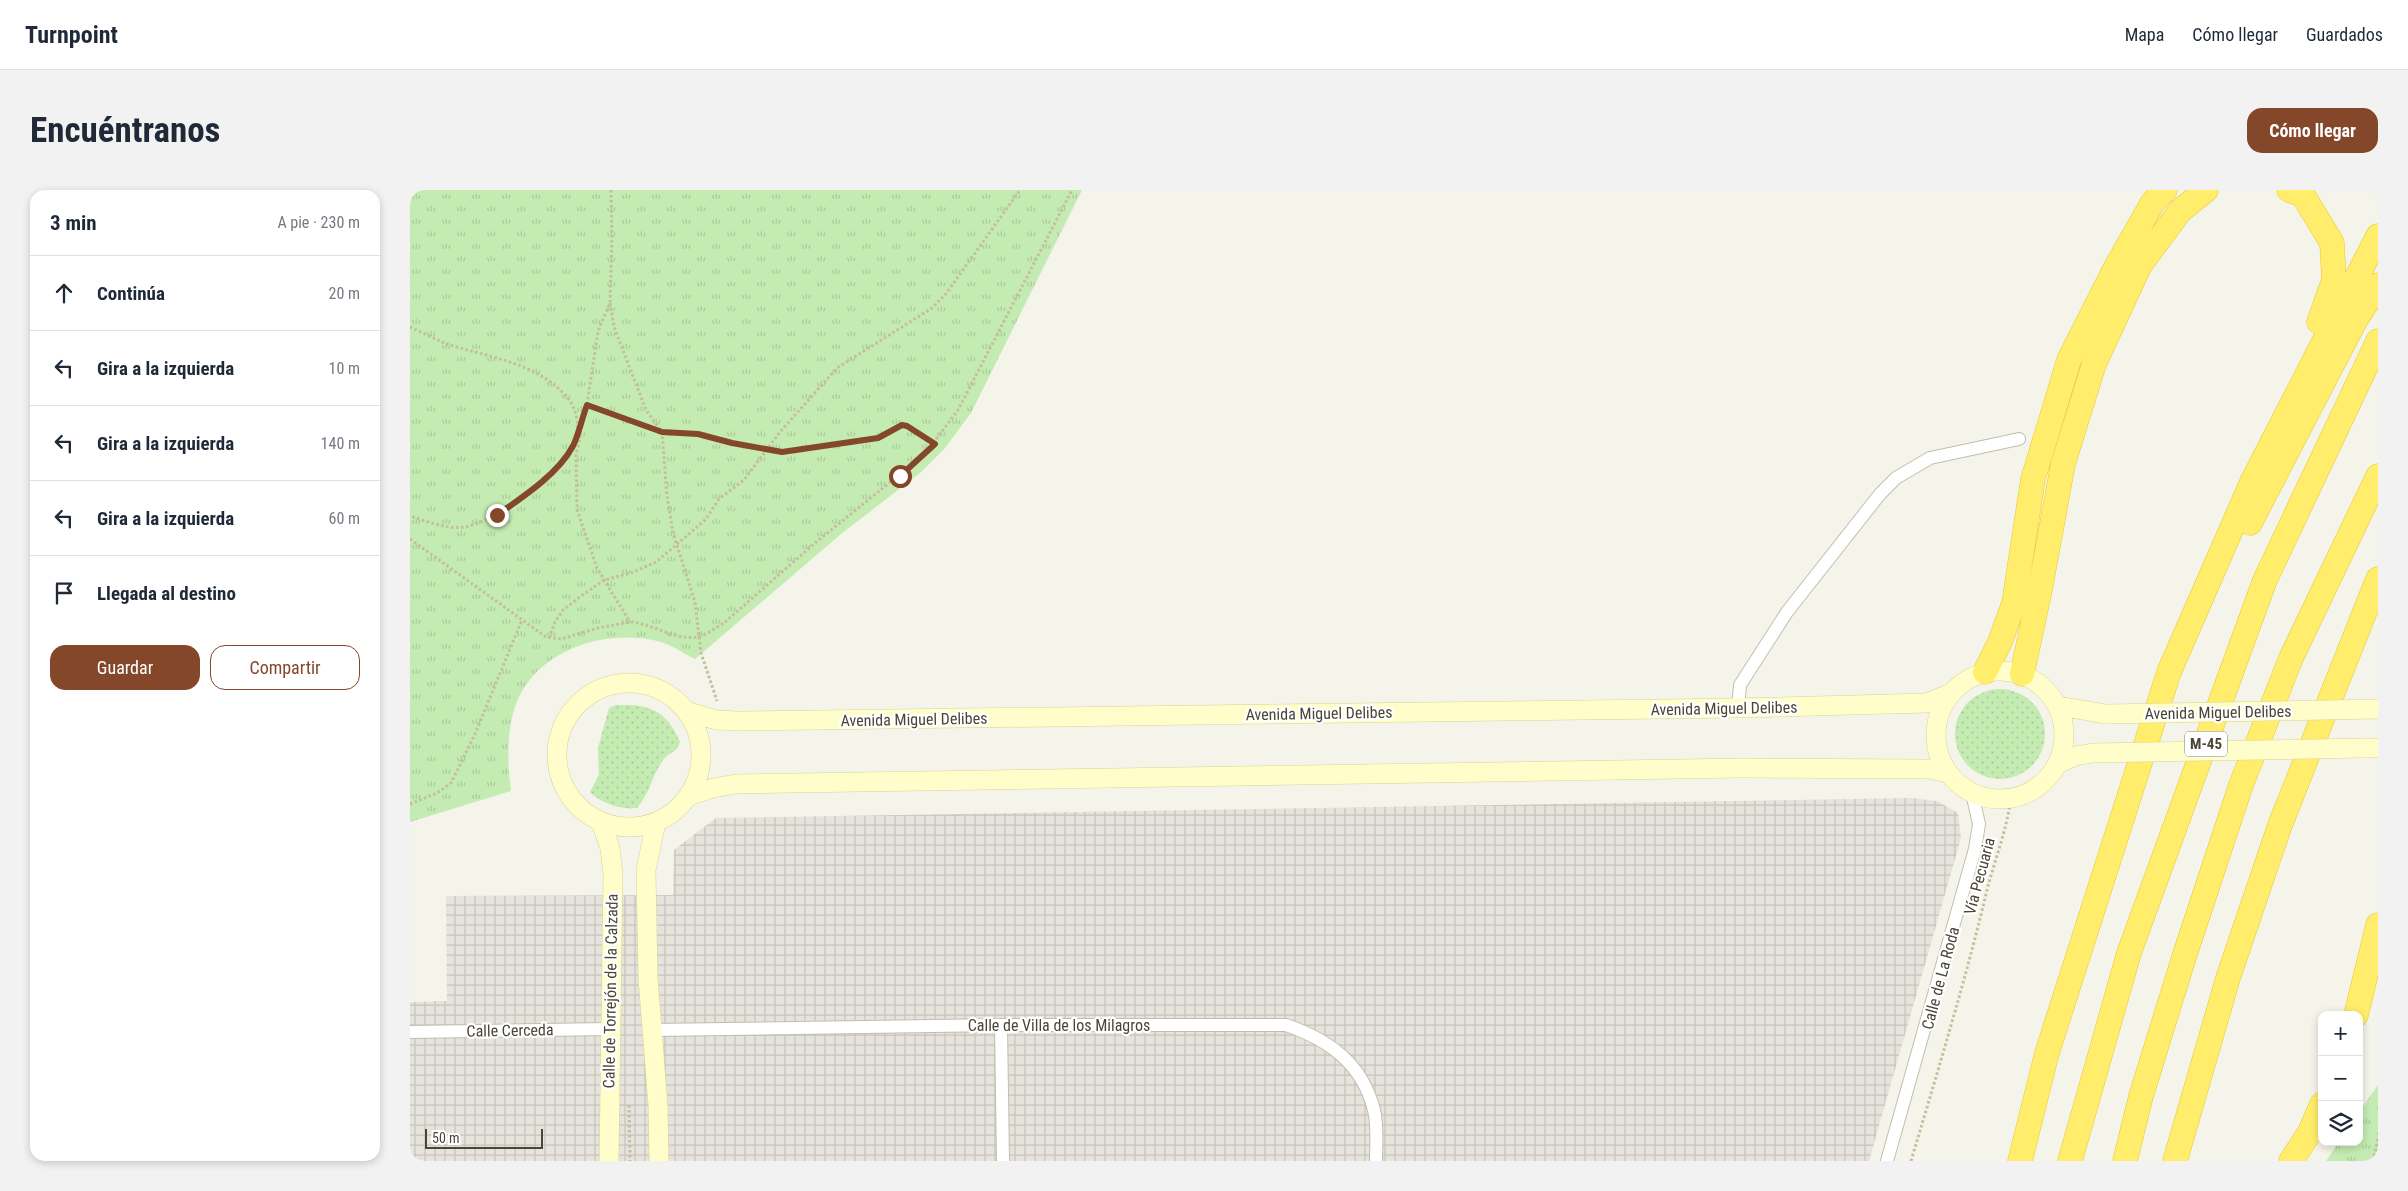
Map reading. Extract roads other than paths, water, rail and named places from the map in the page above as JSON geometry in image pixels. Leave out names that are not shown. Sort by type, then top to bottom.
[{"type":"highway","points":[[1985,672],[2000,642],[2014,603],[2033,480],[2069,360],[2116,267],[2153,202],[2164,190]]},
{"type":"highway","points":[[2022,674],[2040,590],[2063,464],[2094,364],[2140,265],[2180,211],[2206,190]]},
{"type":"highway","points":[[2252,482],[2254,456],[2319,323],[2334,280],[2332,243],[2304,195],[2289,190]]},
{"type":"highway","points":[[2020,1161],[2047,1053],[2169,672],[2252,482],[2378,236]]},
{"type":"highway","points":[[2122,816],[2250,524],[2355,321],[2378,285]]},
{"type":"highway","name":"M-45","points":[[2070,1161],[2129,953],[2265,580],[2378,341]]},
{"type":"highway","name":"M-45","points":[[2125,1161],[2141,1096],[2185,954],[2241,785],[2291,658],[2378,476]]},
{"type":"highway","points":[[2175,1161],[2228,978],[2280,825],[2378,579]]},
{"type":"highway","points":[[2357,1011],[2378,925]]},
{"type":"highway","points":[[2291,1161],[2310,1132],[2318,1113]]},
{"type":"main road","points":[[2005,670],[2022,674],[2036,681],[2049,692],[2058,706],[2064,736],[2057,764],[2045,780],[2029,792],[2011,798],[1991,798],[1972,793],[1959,785],[1948,773],[1940,758],[1936,741],[1936,724],[1941,707],[1951,693],[1966,679],[1985,672],[2005,670]]},
{"type":"main road","points":[[623,684],[646,685],[668,695],[686,711],[695,726],[700,744],[701,762],[697,780],[688,796],[668,816],[656,822],[628,828],[601,822],[581,809],[566,791],[558,768],[558,745],[565,722],[580,703],[600,690],[623,684]]},
{"type":"main road","name":"Avenida Miguel Delibes","points":[[686,711],[716,720],[737,721],[1738,708],[1927,703],[1951,693]]},
{"type":"main road","name":"Avenida Miguel Delibes","points":[[2058,706],[2106,714],[2378,709]]},
{"type":"main road","points":[[2057,764],[2075,756],[2093,753],[2370,748]]},
{"type":"main road","points":[[688,796],[713,788],[746,784],[1741,768],[1929,769],[1948,773]]},
{"type":"main road","name":"Calle de Torrejón de la Calzada","points":[[601,822],[610,848],[613,874],[608,1161]]},
{"type":"main road","points":[[656,822],[646,870],[648,978],[658,1105],[659,1161]]},
{"type":"street","points":[[1738,708],[1740,685],[1787,612],[1880,494],[1896,478],[1930,458],[2019,439]]},
{"type":"street","name":"Calle de La Roda","points":[[1887,1161],[1975,849],[1979,824],[1972,793]]},
{"type":"street","points":[[1001,1025],[1003,1161]]},
{"type":"street","name":"Calle de Villa de los Milagros","points":[[653,1030],[713,1031],[1001,1025],[1286,1025],[1313,1034],[1337,1050],[1354,1070],[1367,1092],[1374,1112],[1376,1161]]},
{"type":"street","name":"Calle Cerceda","points":[[410,1032],[609,1029]]}]
